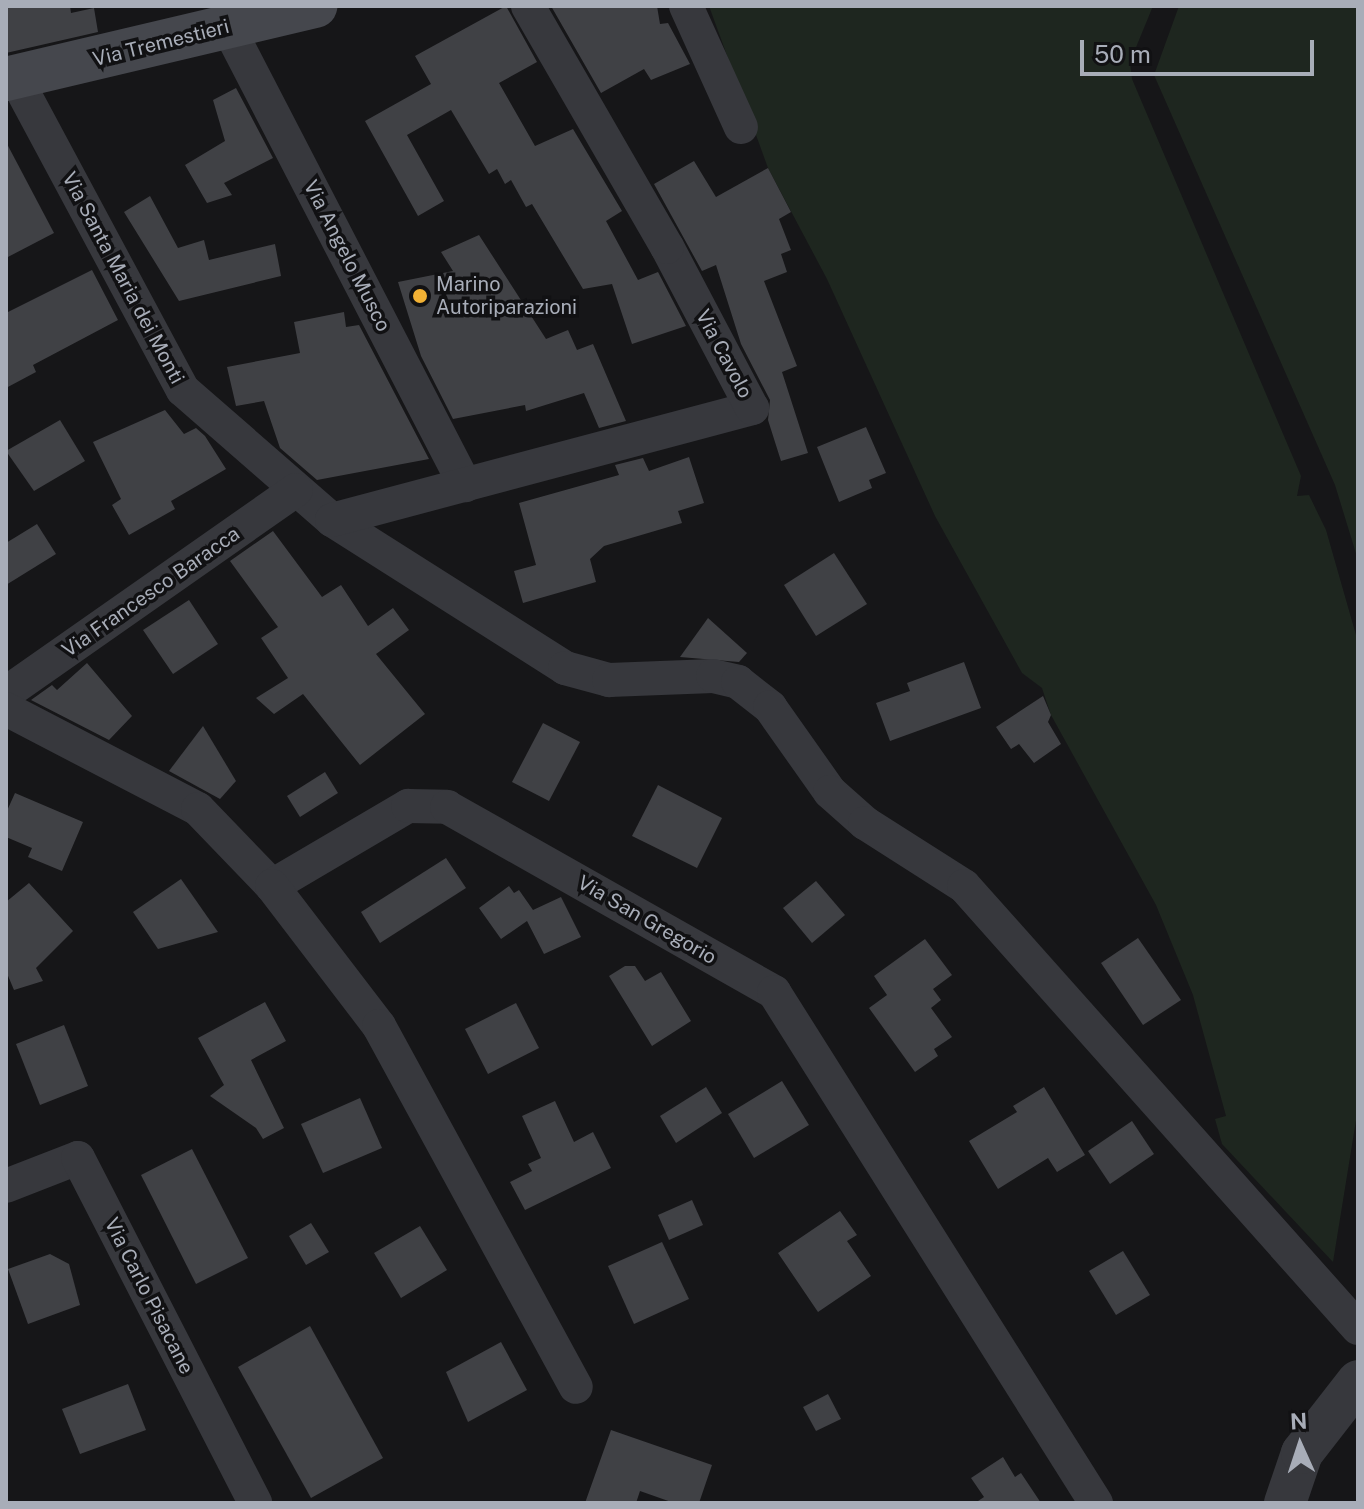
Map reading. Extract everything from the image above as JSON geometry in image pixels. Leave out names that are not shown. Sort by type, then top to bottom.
[{"type":"main road","name":"Via Tremestieri","points":[[10,78],[316,6]]},
{"type":"street","name":"Via Cavolo","points":[[332,520],[752,408],[667,247],[528,6]]},
{"type":"street","points":[[686,6],[741,127]]},
{"type":"street","name":"Via Angelo Musco","points":[[228,27],[465,485]]},
{"type":"street","name":"Via Santa Maria dei Monti","points":[[10,78],[183,390],[332,520],[565,668],[609,680],[713,676],[738,682],[770,707],[830,792],[865,823],[964,886],[1358,1328]]},
{"type":"street","name":"Via Francesco Baracca","points":[[9,712],[296,490]]},
{"type":"street","points":[[9,712],[198,809],[272,886],[379,1026],[576,1387]]},
{"type":"street","name":"Via San Gregorio","points":[[272,886],[408,806],[447,807],[774,992],[1096,1503]]},
{"type":"street","name":"Via Carlo Pisacane","points":[[6,1186],[78,1158],[255,1503]]},
{"type":"street","points":[[1285,1503],[1302,1453],[1358,1381]]},
{"type":"shaded area","points":[[709,6],[1153,6],[1130,62],[1132,79],[1301,476],[1297,496],[1309,495],[1326,530],[1358,642],[1358,1108],[1333,1262],[1222,1144],[1215,1119],[1226,1116],[1193,995],[1156,905],[1051,715],[1042,688],[1022,673],[935,516],[827,279],[768,168]]},
{"type":"shaded area","points":[[1179,6],[1358,6],[1358,560],[1335,485],[1154,75]]},
{"type":"building","points":[[6,6],[70,6],[71,13],[94,8],[98,32],[6,53]]},
{"type":"building","points":[[506,6],[537,62],[499,83],[535,146],[573,129],[622,211],[606,221],[638,280],[658,272],[686,326],[632,344],[612,284],[583,289],[532,204],[526,207],[511,180],[505,184],[497,169],[489,174],[451,110],[407,135],[444,201],[418,216],[365,121],[431,84],[415,56]]},
{"type":"building","points":[[551,6],[657,6],[660,24],[668,23],[690,64],[651,80],[644,69],[601,93]]},
{"type":"building","points":[[236,88],[273,158],[224,183],[232,195],[207,203],[185,165],[225,141],[213,100]]},
{"type":"building","points":[[6,142],[54,233],[6,258]]},
{"type":"building","points":[[694,161],[716,197],[768,168],[791,212],[779,219],[791,250],[781,254],[787,272],[764,281],[797,366],[782,372],[808,453],[781,461],[768,420],[770,400],[741,344],[716,265],[702,271],[654,184]]},
{"type":"building","points":[[150,196],[178,248],[204,240],[209,260],[275,244],[281,276],[179,301],[124,212]]},
{"type":"building","points":[[479,235],[546,339],[568,330],[577,350],[593,344],[626,421],[599,428],[584,393],[526,411],[525,405],[453,419],[421,356],[398,282],[453,271],[441,252]]},
{"type":"building","points":[[92,270],[118,320],[33,365],[36,372],[6,388],[6,313]]},
{"type":"building","points":[[344,312],[346,327],[359,325],[429,459],[317,480],[280,448],[264,401],[236,406],[227,367],[300,353],[294,322]]},
{"type":"building","points":[[165,410],[184,434],[196,428],[205,436],[226,469],[171,501],[175,509],[129,535],[112,505],[121,499],[93,442]]},
{"type":"building","points":[[60,420],[85,461],[34,491],[6,451]]},
{"type":"building","points":[[866,427],[886,473],[869,480],[872,488],[839,502],[817,447]]},
{"type":"building","points":[[689,457],[704,503],[678,511],[682,523],[604,546],[590,559],[596,582],[523,603],[514,571],[536,565],[519,503],[619,475],[615,465],[643,458],[649,471]]},
{"type":"building","points":[[37,524],[56,554],[6,585],[6,543]]},
{"type":"building","points":[[273,531],[322,597],[341,585],[368,626],[393,608],[409,630],[376,654],[425,714],[360,765],[303,694],[274,714],[256,698],[288,678],[261,638],[278,627],[230,561]]},
{"type":"building","points":[[834,553],[867,604],[816,636],[784,585]]},
{"type":"building","points":[[189,600],[218,644],[173,674],[143,630]]},
{"type":"building","points":[[708,618],[747,653],[739,662],[680,657]]},
{"type":"building","points":[[964,662],[981,708],[890,741],[876,703],[910,691],[907,683]]},
{"type":"building","points":[[87,663],[132,716],[109,740],[31,700],[52,685],[57,690]]},
{"type":"building","points":[[1043,696],[1051,715],[1048,722],[1061,744],[1034,763],[1019,744],[1011,749],[996,727]]},
{"type":"building","points":[[543,723],[580,742],[549,801],[512,782]]},
{"type":"building","points":[[203,726],[236,781],[220,799],[169,771]]},
{"type":"building","points":[[325,772],[338,793],[300,817],[287,796]]},
{"type":"building","points":[[658,785],[722,818],[697,868],[632,836]]},
{"type":"building","points":[[15,793],[83,822],[62,871],[28,857],[32,848],[6,837],[6,813]]},
{"type":"building","points":[[446,858],[466,888],[380,943],[361,912]]},
{"type":"building","points":[[181,879],[218,932],[158,949],[133,912]]},
{"type":"building","points":[[816,881],[845,915],[812,943],[783,908]]},
{"type":"building","points":[[29,883],[73,931],[36,968],[43,981],[14,990],[6,971],[6,902]]},
{"type":"building","points":[[509,886],[514,893],[519,890],[533,910],[561,897],[581,937],[544,954],[527,921],[501,939],[479,908]]},
{"type":"building","points":[[1138,938],[1181,1000],[1143,1025],[1101,963]]},
{"type":"building","points":[[925,939],[952,975],[933,989],[941,1000],[931,1008],[952,1037],[934,1049],[938,1056],[915,1072],[869,1008],[887,995],[874,976]]},
{"type":"building","points":[[625,966],[635,966],[645,981],[661,972],[691,1021],[652,1046],[609,976]]},
{"type":"building","points":[[265,1002],[286,1041],[251,1060],[284,1128],[263,1139],[256,1128],[210,1096],[224,1085],[198,1038]]},
{"type":"building","points":[[516,1003],[539,1048],[488,1074],[465,1029]]},
{"type":"building","points":[[64,1025],[88,1086],[40,1105],[16,1044]]},
{"type":"building","points":[[782,1081],[809,1125],[754,1158],[728,1114]]},
{"type":"building","points":[[706,1087],[722,1113],[676,1143],[660,1116]]},
{"type":"building","points":[[1044,1087],[1085,1155],[1057,1172],[1048,1158],[998,1189],[969,1141],[1017,1112],[1013,1106]]},
{"type":"building","points":[[360,1098],[382,1148],[323,1173],[301,1124]]},
{"type":"building","points":[[555,1101],[574,1142],[593,1132],[611,1168],[525,1210],[510,1182],[532,1171],[528,1164],[541,1158],[522,1116]]},
{"type":"building","points":[[1132,1121],[1154,1154],[1110,1184],[1088,1151]]},
{"type":"building","points":[[192,1149],[248,1258],[196,1284],[141,1175]]},
{"type":"building","points":[[692,1200],[703,1225],[669,1240],[658,1215]]},
{"type":"building","points":[[840,1211],[857,1235],[847,1241],[871,1276],[818,1312],[778,1253]]},
{"type":"building","points":[[311,1223],[329,1252],[306,1265],[289,1236]]},
{"type":"building","points":[[420,1226],[447,1270],[401,1298],[374,1253]]},
{"type":"building","points":[[662,1242],[689,1299],[634,1324],[608,1266]]},
{"type":"building","points":[[1123,1251],[1150,1295],[1116,1315],[1089,1271]]},
{"type":"building","points":[[50,1254],[69,1264],[80,1305],[28,1324],[8,1269]]},
{"type":"building","points":[[310,1326],[383,1458],[311,1498],[238,1367]]},
{"type":"building","points":[[501,1342],[527,1390],[468,1422],[446,1372]]},
{"type":"building","points":[[128,1384],[146,1430],[80,1454],[62,1409]]},
{"type":"building","points":[[828,1394],[841,1419],[816,1431],[803,1407]]},
{"type":"building","points":[[611,1430],[712,1465],[699,1503],[674,1503],[640,1491],[636,1503],[585,1503]]},
{"type":"building","points":[[1003,1457],[1015,1477],[1021,1473],[1041,1503],[975,1503],[984,1497],[971,1478]]},
{"type":"place","name":"Marino Autoriparazioni","points":[[420,296]]}]
